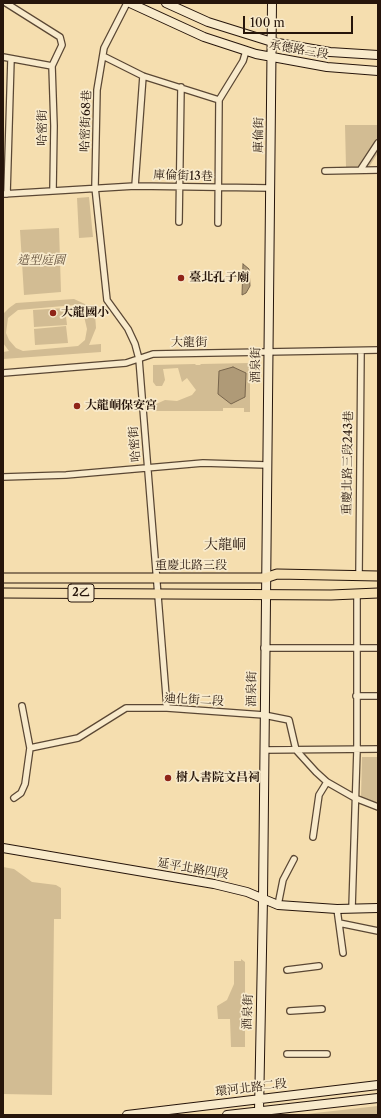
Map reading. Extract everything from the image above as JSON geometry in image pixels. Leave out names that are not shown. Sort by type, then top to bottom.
[{"type":"main road","name":"重慶北路三段","points":[[3,578],[265,578],[277,574],[378,576]]},
{"type":"main road","name":"2乙","points":[[3,593],[378,593]]},
{"type":"street","points":[[3,58],[52,66],[62,45],[60,37],[6,3]]},
{"type":"street","name":"承德路三段","points":[[128,3],[186,30],[271,58],[327,68],[378,71]]},
{"type":"street","name":"哈密街68巷","points":[[95,187],[97,90],[104,48],[128,3]]},
{"type":"street","name":"承德路三段","points":[[166,3],[208,22],[272,42],[330,52],[378,55]]},
{"type":"street","name":"庫倫街","points":[[269,266],[272,3]]},
{"type":"street","points":[[218,224],[219,100],[243,61],[246,51]]},
{"type":"street","points":[[103,56],[143,76],[219,100]]},
{"type":"street","points":[[5,194],[11,59]]},
{"type":"street","name":"哈密街","points":[[52,66],[54,126],[53,190]]},
{"type":"street","points":[[135,186],[143,76]]},
{"type":"street","points":[[179,222],[178,188],[181,87]]},
{"type":"street","points":[[361,169],[378,144]]},
{"type":"street","points":[[325,171],[361,169],[378,170]]},
{"type":"street","name":"庫倫街13巷","points":[[5,194],[95,187],[135,186],[178,188],[270,188]]},
{"type":"street","name":"哈密街","points":[[95,187],[107,300],[128,329],[135,344],[138,359],[159,593],[167,708]]},
{"type":"street","name":"酒泉街","points":[[259,1111],[258,1099],[263,898],[264,648],[269,266]]},
{"type":"street","name":"大龍街","points":[[3,373],[126,364],[153,354],[378,350]]},
{"type":"street","name":"重慶北路三段243巷","points":[[359,575],[361,351]]},
{"type":"street","points":[[3,477],[66,475],[203,463],[266,465]]},
{"type":"street","points":[[352,908],[357,750],[357,594]]},
{"type":"street","points":[[264,648],[378,648]]},
{"type":"street","points":[[356,696],[378,696]]},
{"type":"street","points":[[14,798],[21,793],[24,784],[30,748],[22,706]]},
{"type":"street","name":"迪化街二段","points":[[30,748],[78,738],[126,708],[167,708],[264,715],[289,720],[296,750]]},
{"type":"street","points":[[264,750],[378,750]]},
{"type":"street","points":[[296,750],[327,782],[355,798],[378,806]]},
{"type":"street","points":[[314,837],[319,795],[327,782]]},
{"type":"street","name":"延平北路四段","points":[[3,848],[214,884],[247,892],[278,905],[337,909],[378,908]]},
{"type":"street","points":[[278,905],[283,880],[294,859]]},
{"type":"street","points":[[337,909],[343,953]]},
{"type":"street","points":[[339,923],[378,931]]},
{"type":"street","points":[[287,970],[318,966]]},
{"type":"street","points":[[290,1011],[322,1009]]},
{"type":"street","points":[[287,1054],[327,1054]]},
{"type":"street","name":"環河北路二段","points":[[127,1115],[378,1085]]},
{"type":"street","name":"環河北路二段","points":[[227,1115],[378,1098]]},
{"type":"green space","points":[[345,125],[378,125],[378,153],[369,167],[346,167]]},
{"type":"green space","points":[[89,197],[93,237],[79,238],[77,198]]},
{"type":"green space","name":"造型庭園","points":[[59,228],[61,292],[24,295],[20,230]]},
{"type":"green space","points":[[74,299],[87,305],[95,314],[96,328],[89,345],[101,344],[101,352],[3,359],[3,352],[9,351],[3,343],[3,314],[16,303]],"holes":[[[75,305],[83,312],[87,329],[85,340],[78,346],[23,351],[16,348],[9,340],[6,333],[8,318],[18,310]]]},
{"type":"green space","points":[[65,308],[67,325],[34,327],[33,310]]},
{"type":"green space","points":[[66,326],[68,343],[35,345],[34,329]]},
{"type":"green space","name":"大龍峒保安宮","points":[[250,363],[250,412],[244,412],[244,408],[223,408],[223,411],[155,411],[154,405],[165,400],[177,401],[192,395],[196,390],[187,378],[182,382],[178,368],[163,369],[165,380],[162,386],[156,386],[153,382],[153,365]]},
{"type":"green space","points":[[362,757],[378,757],[378,803],[361,797]]},
{"type":"green space","points":[[3,867],[14,869],[32,882],[56,885],[61,888],[61,919],[54,919],[52,1095],[3,1094]]},
{"type":"green space","points":[[241,959],[245,962],[245,1047],[231,1047],[230,1019],[218,1019],[217,1006],[227,1000],[234,984],[234,961],[241,961]]},
{"type":"green space","points":[[378,1106],[378,1115],[300,1115],[315,1113]]},
{"type":"shaded area","points":[[243,264],[249,269],[250,286],[246,293],[242,295]]},
{"type":"shaded area","points":[[233,367],[246,373],[245,397],[231,404],[218,394],[219,371]]},
{"type":"place","name":"臺北孔子廟","points":[[181,278]]},
{"type":"place","name":"大龍國小","points":[[53,313]]},
{"type":"place","name":"大龍峒保安宮","points":[[77,406]]},
{"type":"place","name":"樹人書院文昌祠","points":[[168,778]]},
{"type":"district","name":"大龍峒","points":[[225,545]]}]
